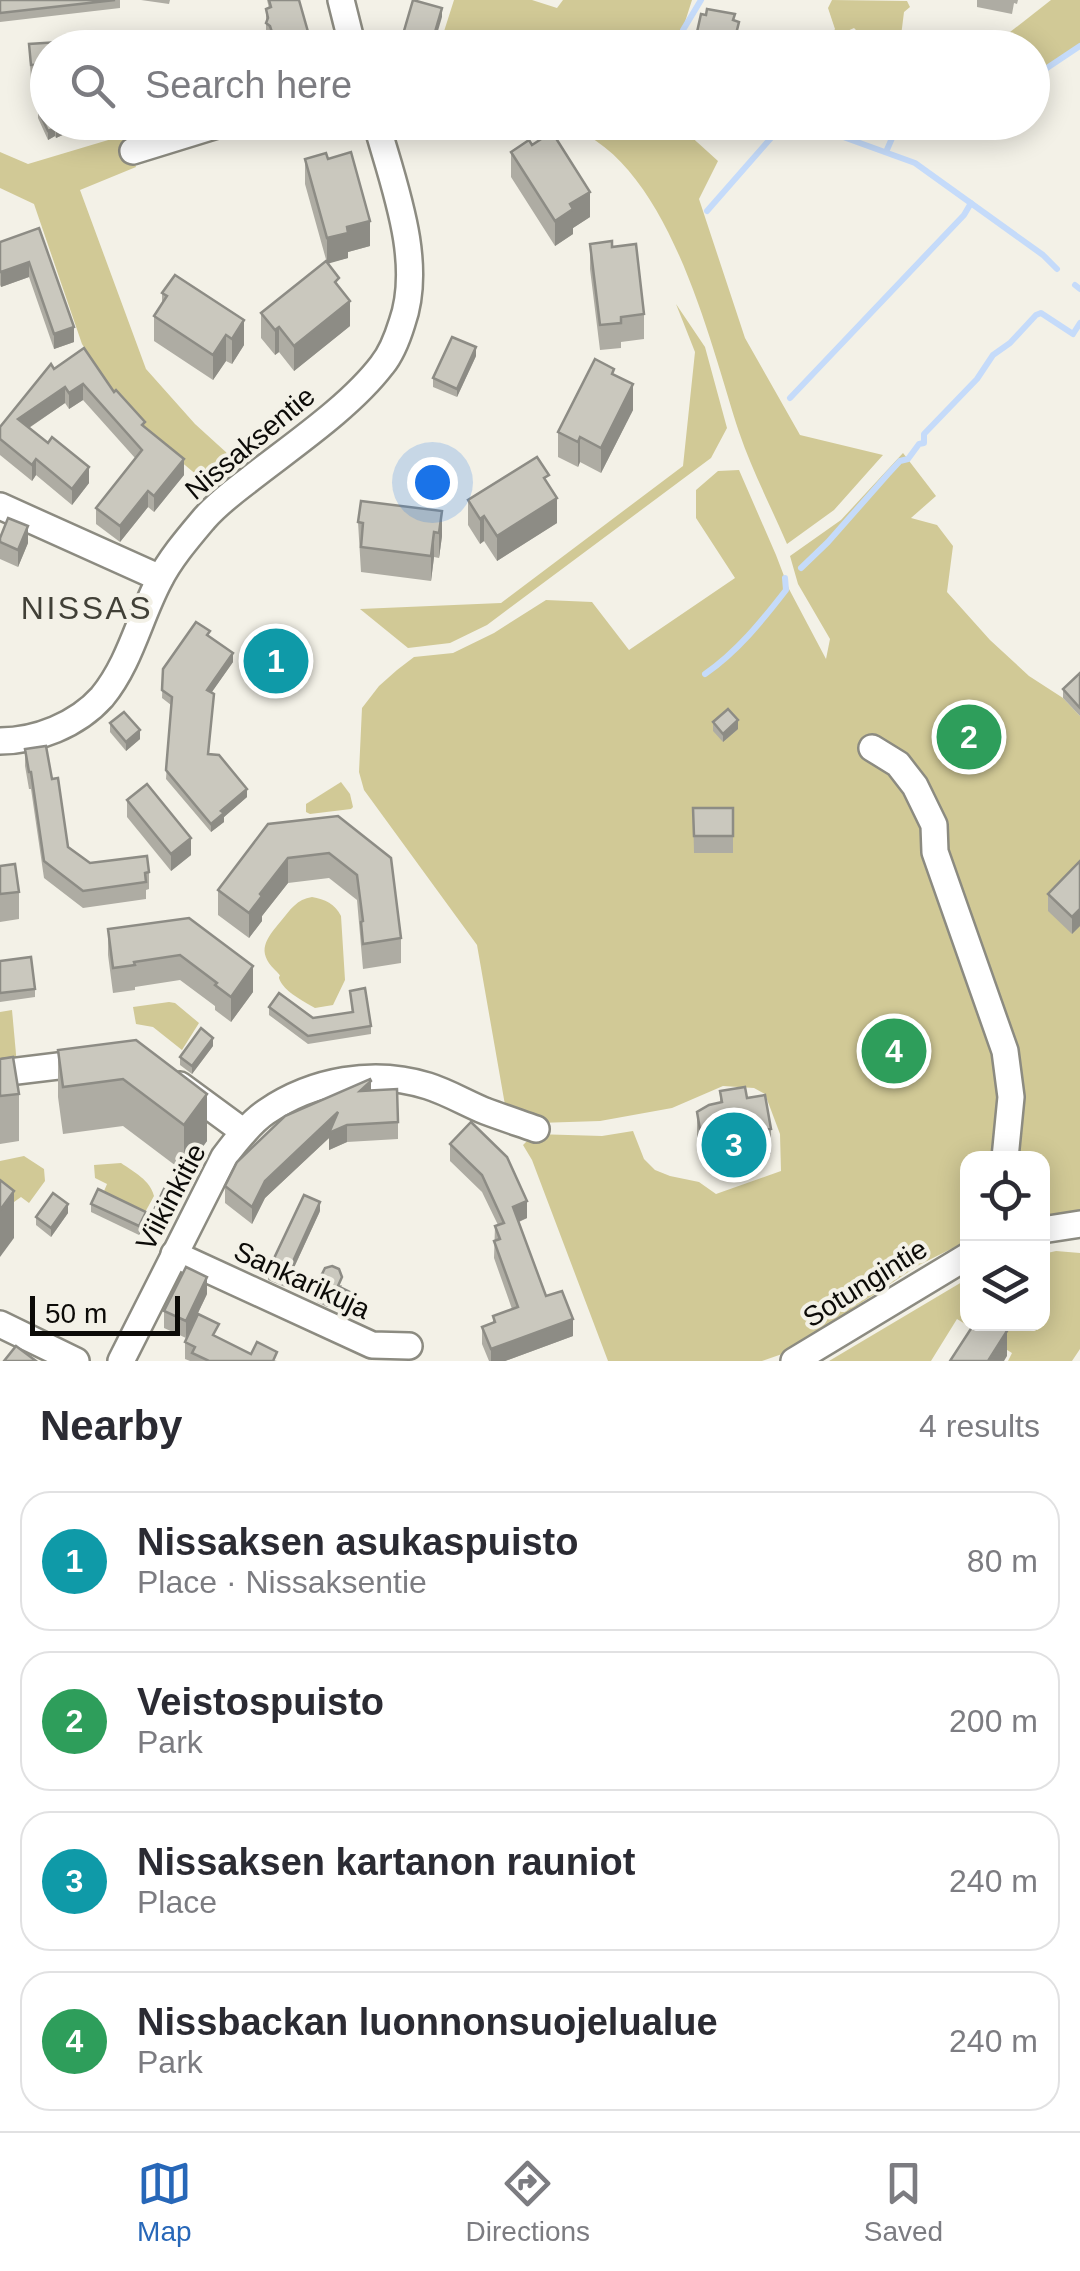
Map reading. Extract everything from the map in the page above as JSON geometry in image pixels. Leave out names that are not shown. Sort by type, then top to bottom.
[{"type":"street","points":[[341,0],[348,30]]},
{"type":"street","points":[[133,151],[169,140]]},
{"type":"street","name":"Nissaksentie","points":[[0,741],[20,741],[50,732],[79,717],[102,697],[125,660],[160,578],[206,515],[349,400],[385,360],[403,322],[411,284],[397,196],[381,140]]},
{"type":"street","points":[[0,506],[160,578]]},
{"type":"street","points":[[872,748],[898,764],[915,786],[934,825],[936,852],[1006,1052],[1011,1096],[1006,1151]]},
{"type":"street","points":[[0,1073],[114,1061]]},
{"type":"street","points":[[160,1070],[244,1132]]},
{"type":"street","name":"Viikinkitie","points":[[121,1361],[224,1157],[265,1112],[317,1086],[347,1080],[399,1079],[430,1086],[536,1128]]},
{"type":"street","points":[[1050,1229],[1080,1224]]},
{"type":"street","name":"Sankarikuja","points":[[174,1254],[372,1345],[408,1346]]},
{"type":"street","name":"Sotungintie","points":[[794,1361],[960,1261]]},
{"type":"street","points":[[0,1324],[76,1361]]},
{"type":"shaded area","points":[[454,0],[532,0],[557,8],[563,0],[692,0],[682,30],[444,30]]},
{"type":"shaded area","points":[[832,0],[907,1],[910,7],[904,12],[902,30],[834,30],[828,8]]},
{"type":"shaded area","points":[[1051,0],[1080,0],[1080,46],[1050,66],[1050,30],[1013,30]]},
{"type":"shaded area","points":[[108,140],[127,140],[136,167],[80,190],[146,369],[195,424],[239,464],[211,487],[141,428],[82,344],[34,204],[0,188],[0,152],[28,164]]},
{"type":"shaded area","points":[[595,140],[695,140],[718,161],[699,199],[745,338],[800,435],[883,455],[834,510],[787,544],[744,446],[678,252],[655,208],[627,169]]},
{"type":"shaded area","points":[[676,304],[705,347],[727,428],[711,458],[487,625],[450,643],[408,648],[360,609],[501,603],[683,466],[695,352]]},
{"type":"shaded area","points":[[903,453],[936,496],[911,518],[937,525],[953,546],[947,592],[990,640],[1080,716],[1080,1210],[1050,1215],[1050,1151],[960,1151],[960,1244],[919,1265],[785,1353],[762,1361],[608,1361],[523,1145],[534,1134],[602,1136],[633,1131],[644,1159],[655,1170],[699,1182],[716,1194],[781,1171],[780,1134],[765,1094],[754,1088],[723,1086],[672,1108],[600,1121],[538,1123],[505,1105],[477,945],[364,790],[359,772],[362,708],[379,686],[414,657],[453,653],[546,600],[592,602],[629,650],[735,578],[696,518],[696,490],[718,471],[739,470],[789,589],[826,659],[830,639],[798,584],[790,556],[841,520]]},
{"type":"shaded area","points":[[341,782],[350,794],[351,809],[306,812],[306,804]]},
{"type":"shaded area","points":[[312,897],[329,903],[341,916],[345,980],[333,1005],[315,1008],[285,988],[265,951],[271,934],[291,909]]},
{"type":"shaded area","points":[[169,1002],[199,1023],[182,1050],[153,1027],[136,1024],[133,1007]]},
{"type":"shaded area","points":[[12,1010],[17,1065],[0,1067],[0,1012]]},
{"type":"shaded area","points":[[24,1156],[44,1169],[45,1181],[29,1203],[21,1197],[7,1207],[0,1202],[0,1161]]},
{"type":"shaded area","points":[[121,1163],[152,1190],[154,1196],[143,1216],[102,1196],[107,1184],[95,1178],[94,1165]]},
{"type":"shaded area","points":[[1050,1252],[1080,1253],[1080,1349],[1072,1361],[1008,1361],[1012,1353],[976,1331],[1050,1331]]},
{"type":"shaded area","points":[[960,1283],[960,1321],[957,1319],[931,1361],[829,1361]]},
{"type":"building","points":[[0,0],[115,0],[0,13]]},
{"type":"building","points":[[269,0],[299,0],[307,30],[271,30],[266,23],[266,9],[271,7]]},
{"type":"building","points":[[413,0],[442,8],[436,30],[404,30]]},
{"type":"building","points":[[707,9],[735,14],[737,30],[697,30],[701,14],[706,15]]},
{"type":"building","points":[[529,140],[532,145],[540,140],[557,140],[590,192],[570,204],[573,209],[555,221],[511,152]]},
{"type":"building","points":[[351,152],[370,221],[347,227],[348,233],[327,238],[305,159],[326,153],[328,159]]},
{"type":"building","points":[[39,228],[74,327],[54,334],[29,262],[0,270],[0,242]]},
{"type":"building","points":[[612,241],[612,247],[636,244],[644,314],[621,317],[621,323],[600,325],[590,244]]},
{"type":"building","points":[[326,261],[339,278],[335,282],[350,301],[294,346],[261,313]]},
{"type":"building","points":[[175,275],[244,320],[232,339],[226,335],[213,355],[154,316],[167,296],[162,293]]},
{"type":"building","points":[[452,337],[476,347],[457,389],[433,378]]},
{"type":"building","points":[[84,348],[114,392],[145,422],[142,425],[184,459],[154,496],[148,491],[120,526],[96,508],[142,450],[83,384],[69,393],[65,387],[18,419],[48,443],[52,437],[89,467],[72,489],[36,459],[32,465],[0,439],[0,427],[51,364],[54,369]]},
{"type":"building","points":[[595,359],[614,369],[612,374],[633,384],[601,448],[558,432]]},
{"type":"building","points":[[537,457],[557,498],[497,536],[468,500]]},
{"type":"building","points":[[361,501],[442,511],[431,556],[361,547]]},
{"type":"building","points":[[8,518],[28,526],[18,550],[0,542]]},
{"type":"building","points":[[196,622],[233,653],[207,690],[214,694],[208,754],[219,755],[247,789],[211,824],[166,770],[172,697],[162,690],[163,669]]},
{"type":"building","points":[[274,630],[298,647],[283,668],[277,664],[268,677],[250,665]]},
{"type":"building","points":[[1080,673],[1080,708],[1063,689]]},
{"type":"building","points":[[728,709],[738,720],[723,734],[713,722]]},
{"type":"building","points":[[124,712],[140,730],[126,742],[110,723]]},
{"type":"building","points":[[46,746],[52,779],[58,778],[68,847],[90,863],[147,856],[146,882],[83,891],[44,861],[25,749]]},
{"type":"building","points":[[147,784],[191,838],[171,854],[127,800]]},
{"type":"building","points":[[693,808],[733,808],[733,836],[694,836]]},
{"type":"building","points":[[338,816],[391,858],[401,938],[363,944],[357,875],[329,853],[288,858],[249,913],[218,890],[268,824]]},
{"type":"building","points":[[1080,861],[1080,909],[1072,917],[1048,894]]},
{"type":"building","points":[[15,864],[19,892],[0,894],[0,866]]},
{"type":"building","points":[[189,918],[253,966],[231,997],[180,955],[113,968],[108,929]]},
{"type":"building","points":[[31,957],[35,989],[0,993],[0,961]]},
{"type":"building","points":[[365,988],[371,1026],[308,1036],[269,1007],[279,993],[313,1018],[353,1012],[350,991]]},
{"type":"building","points":[[201,1028],[213,1038],[192,1066],[180,1057]]},
{"type":"building","points":[[136,1040],[207,1094],[184,1125],[123,1079],[63,1087],[58,1050]]},
{"type":"building","points":[[13,1057],[19,1094],[0,1096],[0,1059]]},
{"type":"building","points":[[370,1079],[360,1091],[397,1089],[398,1122],[347,1125],[329,1133],[338,1112],[265,1181],[252,1207],[225,1186],[237,1162],[285,1116]]},
{"type":"building","points":[[745,1087],[747,1098],[765,1095],[771,1129],[750,1132],[751,1142],[731,1146],[730,1136],[713,1139],[701,1135],[697,1112],[722,1102],[720,1091]]},
{"type":"building","points":[[471,1122],[507,1157],[527,1201],[513,1207],[546,1296],[562,1291],[573,1319],[491,1349],[482,1327],[495,1322],[493,1316],[518,1307],[494,1241],[500,1239],[495,1226],[504,1223],[482,1175],[450,1144]]},
{"type":"building","points":[[0,1180],[14,1191],[0,1210]]},
{"type":"building","points":[[98,1189],[146,1212],[139,1226],[91,1204]]},
{"type":"building","points":[[164,1189],[178,1196],[169,1215],[155,1208]]},
{"type":"building","points":[[53,1193],[68,1204],[51,1228],[36,1217]]},
{"type":"building","points":[[304,1195],[320,1202],[285,1279],[268,1271]]},
{"type":"building","points":[[186,1267],[207,1277],[186,1321],[164,1311]]},
{"type":"building","points":[[325,1268],[339,1269],[342,1277],[338,1286],[348,1291],[327,1298],[315,1288]]},
{"type":"building","points":[[198,1314],[219,1324],[213,1335],[251,1354],[257,1342],[277,1352],[273,1361],[209,1361],[192,1353],[195,1347],[185,1342]]},
{"type":"building","points":[[969,1331],[1007,1331],[988,1361],[950,1361]]},
{"type":"building","points":[[16,1346],[36,1361],[4,1361]]},
{"type":"waterway","points":[[683,30],[701,0]]},
{"type":"waterway","points":[[1050,66],[1080,46]]},
{"type":"waterway","points":[[707,211],[769,140]]},
{"type":"waterway","points":[[852,140],[915,163],[1057,269]]},
{"type":"waterway","points":[[886,152],[891,140]]},
{"type":"waterway","points":[[790,398],[964,215],[971,203]]},
{"type":"waterway","points":[[1075,285],[1080,289]]},
{"type":"waterway","points":[[801,568],[900,461],[908,459],[924,443],[924,434],[977,379],[993,355],[1036,315],[1041,313],[1073,334],[1080,323]]},
{"type":"waterway","points":[[705,674],[768,613],[786,590],[785,578]]},
{"type":"place","name":"Nissaksen asukaspuisto","points":[[276,661]]},
{"type":"place","name":"Veistospuisto","points":[[969,737]]},
{"type":"place","name":"Nissbackan luonnonsuojelualue","points":[[894,1051]]},
{"type":"place","name":"Nissaksen kartanon rauniot","points":[[734,1145]]},
{"type":"district","name":"NISSAS","points":[[87,608]]}]
